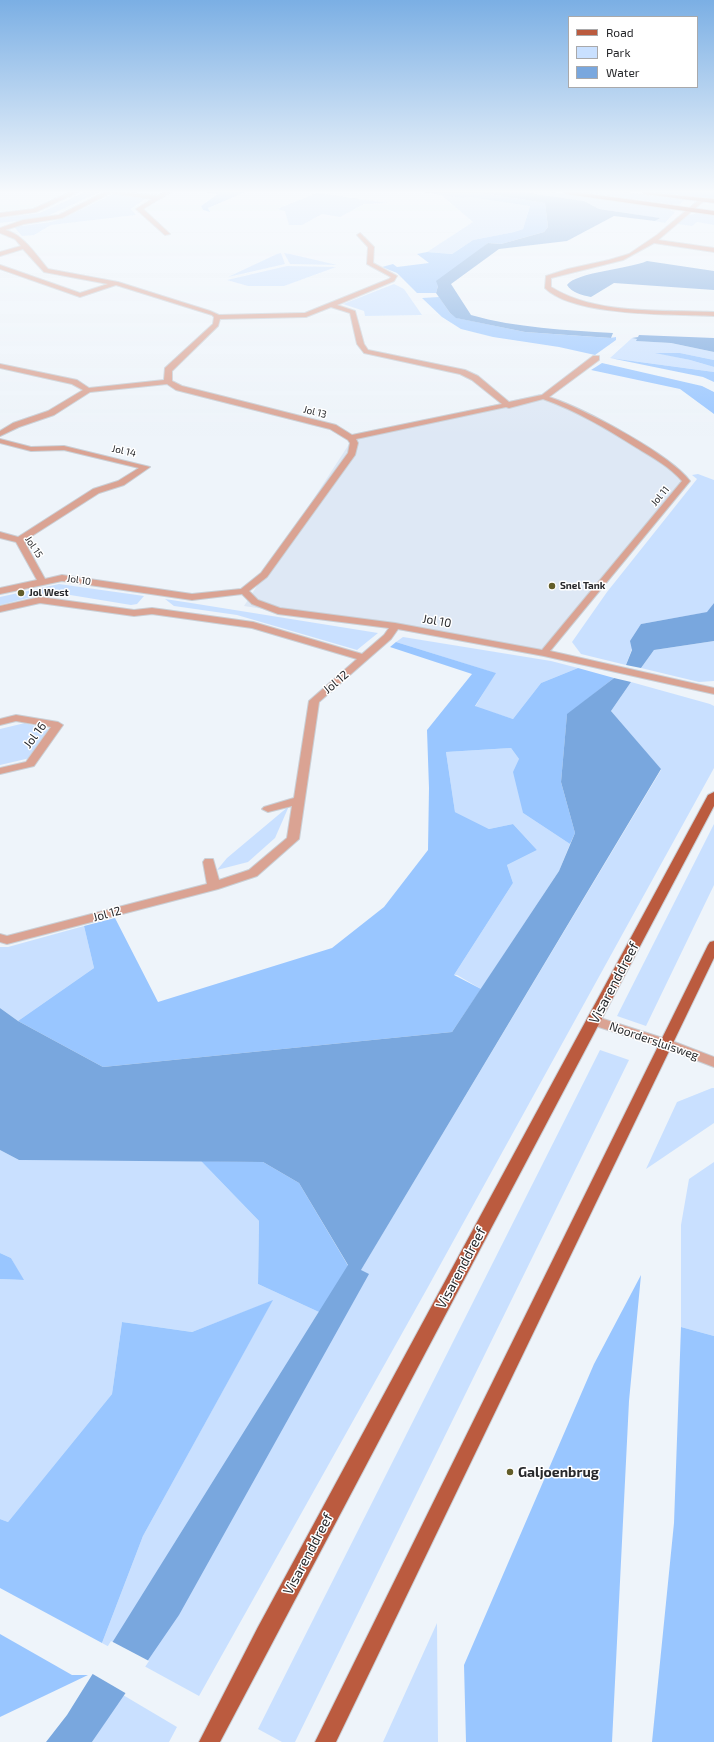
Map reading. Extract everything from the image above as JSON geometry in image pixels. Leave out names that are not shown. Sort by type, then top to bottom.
[{"type":"main road","name":"Visarenddreef","points":[[209,1742],[714,795]]},
{"type":"main road","points":[[324,1742],[667,1044],[714,945]]},
{"type":"street","points":[[18,273],[80,295],[116,283]]},
{"type":"street","points":[[59,273],[116,283],[208,312],[217,317],[280,317],[306,315],[392,280],[394,276],[389,273]]},
{"type":"street","points":[[556,273],[548,277],[548,288],[554,294],[564,299],[591,306],[714,314]]},
{"type":"street","points":[[330,305],[353,312],[356,318],[361,347],[366,352],[462,372],[475,378],[509,406]]},
{"type":"street","points":[[0,434],[16,425],[51,413],[88,390],[168,382],[168,370],[216,325],[217,317]]},
{"type":"street","points":[[244,591],[264,575],[352,453],[354,443],[351,438],[509,406],[544,397],[596,358]]},
{"type":"street","points":[[0,366],[74,382],[88,390]]},
{"type":"street","name":"Jol 13","points":[[168,382],[179,388],[333,427],[351,438]]},
{"type":"street","name":"Jol 11","points":[[544,397],[565,404],[665,462],[685,477],[686,481],[544,653]]},
{"type":"street","name":"Jol 14","points":[[0,441],[31,449],[64,448],[146,467],[121,483],[96,491],[19,540]]},
{"type":"street","name":"Jol 15","points":[[0,535],[19,540],[42,581]]},
{"type":"street","name":"Jol 10","points":[[0,591],[62,578],[192,597],[220,595],[244,591],[255,602],[278,611],[395,626],[544,653],[714,691]]},
{"type":"street","points":[[152,611],[158,593]]},
{"type":"street","points":[[0,609],[40,600],[134,613],[152,611],[252,625],[364,658]]},
{"type":"street","name":"Jol 12","points":[[0,938],[7,940],[214,886],[253,873],[293,839],[314,701],[388,637],[395,626]]},
{"type":"street","name":"Jol 16","points":[[0,722],[16,718],[58,725],[30,764],[0,771]]},
{"type":"street","points":[[268,810],[300,800]]},
{"type":"street","points":[[209,862],[214,886]]},
{"type":"street","name":"Noordersluisweg","points":[[594,1021],[667,1044],[714,1062]]},
{"type":"shaded area","points":[[397,273],[453,273],[438,286],[436,293],[417,293]]},
{"type":"shaded area","points":[[439,297],[450,313],[457,318],[525,332],[610,338],[616,337],[616,340],[595,355],[559,347],[493,337],[461,329],[442,317],[422,298]]},
{"type":"shaded area","points":[[655,353],[680,353],[714,360],[714,367],[690,360]]},
{"type":"shaded area","points":[[610,358],[714,372],[714,382],[703,377]]},
{"type":"shaded area","points":[[602,363],[702,386],[714,392],[714,414],[680,389],[591,370]]},
{"type":"shaded area","points":[[539,394],[567,405],[688,478],[545,653],[244,606],[353,438]]},
{"type":"shaded area","points":[[396,642],[496,673],[475,706],[513,719],[541,683],[578,668],[614,678],[567,715],[561,782],[575,833],[570,844],[523,813],[513,772],[519,759],[511,748],[446,752],[455,812],[489,829],[513,824],[537,850],[507,865],[513,883],[454,975],[481,989],[452,1032],[103,1067],[18,1021],[94,968],[84,926],[115,918],[158,1002],[332,948],[384,907],[428,850],[429,788],[427,730],[472,674],[390,647]]},
{"type":"shaded area","points":[[201,1161],[263,1162],[299,1183],[356,1279],[332,1318],[258,1284],[259,1221]]},
{"type":"shaded area","points":[[0,1253],[11,1258],[24,1280],[0,1279]]},
{"type":"shaded area","points":[[641,1275],[629,1401],[612,1742],[466,1742],[464,1665],[594,1364]]},
{"type":"shaded area","points":[[273,1300],[143,1536],[102,1643],[0,1588],[0,1519],[8,1522],[112,1394],[122,1322],[192,1332]]},
{"type":"shaded area","points":[[681,1327],[714,1336],[714,1742],[652,1742],[674,1523]]},
{"type":"shaded area","points":[[0,1634],[72,1675],[88,1675],[0,1717]]},
{"type":"green space","points":[[236,273],[244,273],[228,277]]},
{"type":"green space","points":[[256,273],[319,273],[284,286],[248,286],[227,280]]},
{"type":"green space","points":[[394,284],[404,289],[422,315],[365,316],[364,311],[343,304]]},
{"type":"green space","points":[[632,338],[637,339],[637,341],[671,343],[714,352],[714,360],[680,353],[658,353],[714,367],[714,372],[610,358]]},
{"type":"green space","points":[[698,474],[714,480],[714,603],[708,612],[641,624],[626,665],[581,654],[572,642],[607,592],[697,479],[692,475]]},
{"type":"green space","points":[[59,584],[144,596],[137,604],[131,605],[52,592],[0,605],[0,597]]},
{"type":"green space","points":[[165,599],[378,633],[357,650],[237,615],[174,606]]},
{"type":"green space","points":[[403,637],[551,661],[578,668],[541,683],[513,719],[475,707],[495,673],[396,642]]},
{"type":"green space","points":[[714,641],[714,681],[699,682],[641,668],[654,650]]},
{"type":"green space","points":[[631,682],[714,706],[714,768],[428,1287],[199,1696],[102,1643],[143,1536],[272,1301],[192,1332],[122,1322],[112,1394],[8,1522],[0,1519],[0,1279],[23,1280],[11,1258],[0,1253],[0,1150],[19,1160],[201,1161],[259,1221],[258,1284],[332,1318],[661,770],[611,711]]},
{"type":"green space","points":[[25,723],[53,731],[30,758],[0,765],[0,729]]},
{"type":"green space","points":[[511,748],[519,759],[523,813],[570,844],[559,871],[481,989],[457,975],[454,975],[513,883],[507,865],[537,850],[513,824],[489,829],[455,812],[446,752]]},
{"type":"green space","points":[[289,806],[275,838],[248,862],[217,870],[227,858]]},
{"type":"green space","points":[[714,824],[714,885],[646,1026],[617,1016]]},
{"type":"green space","points":[[84,926],[94,968],[18,1021],[0,1008],[0,947],[8,947]]},
{"type":"green space","points":[[600,1050],[629,1060],[295,1742],[282,1742],[258,1729]]},
{"type":"green space","points":[[714,1088],[714,1123],[646,1169],[677,1102]]},
{"type":"green space","points":[[714,1162],[714,1336],[681,1327],[681,1225],[689,1179]]},
{"type":"green space","points":[[437,1623],[438,1742],[383,1742]]},
{"type":"green space","points":[[123,1695],[177,1727],[169,1742],[92,1742]]},
{"type":"water","points":[[447,273],[466,273],[451,284],[471,315],[523,326],[613,333],[611,338],[525,332],[456,318],[450,313],[436,293],[438,286],[436,281]]},
{"type":"water","points":[[714,273],[714,290],[614,283],[591,297],[574,292],[567,285],[581,277],[592,274]]},
{"type":"water","points":[[639,335],[714,338],[714,352],[671,343],[636,341],[637,339],[632,338],[638,337]]},
{"type":"water","points":[[714,603],[714,641],[654,650],[641,668],[626,665],[632,650],[630,641],[641,624],[707,612]]},
{"type":"water","points":[[614,678],[631,682],[611,711],[661,769],[361,1270],[369,1274],[179,1615],[92,1742],[46,1742],[67,1715],[348,1265],[299,1183],[263,1162],[19,1160],[0,1150],[0,1008],[18,1021],[103,1067],[452,1032],[559,871],[575,833],[561,782],[567,714]]},
{"type":"pier","points":[[111,1641],[149,1661],[127,1694],[91,1673]]},
{"type":"place","name":"Snel Tank","points":[[552,586]]},
{"type":"place","name":"Jol West","points":[[21,593]]},
{"type":"place","name":"Galjoenbrug","points":[[510,1472]]}]
